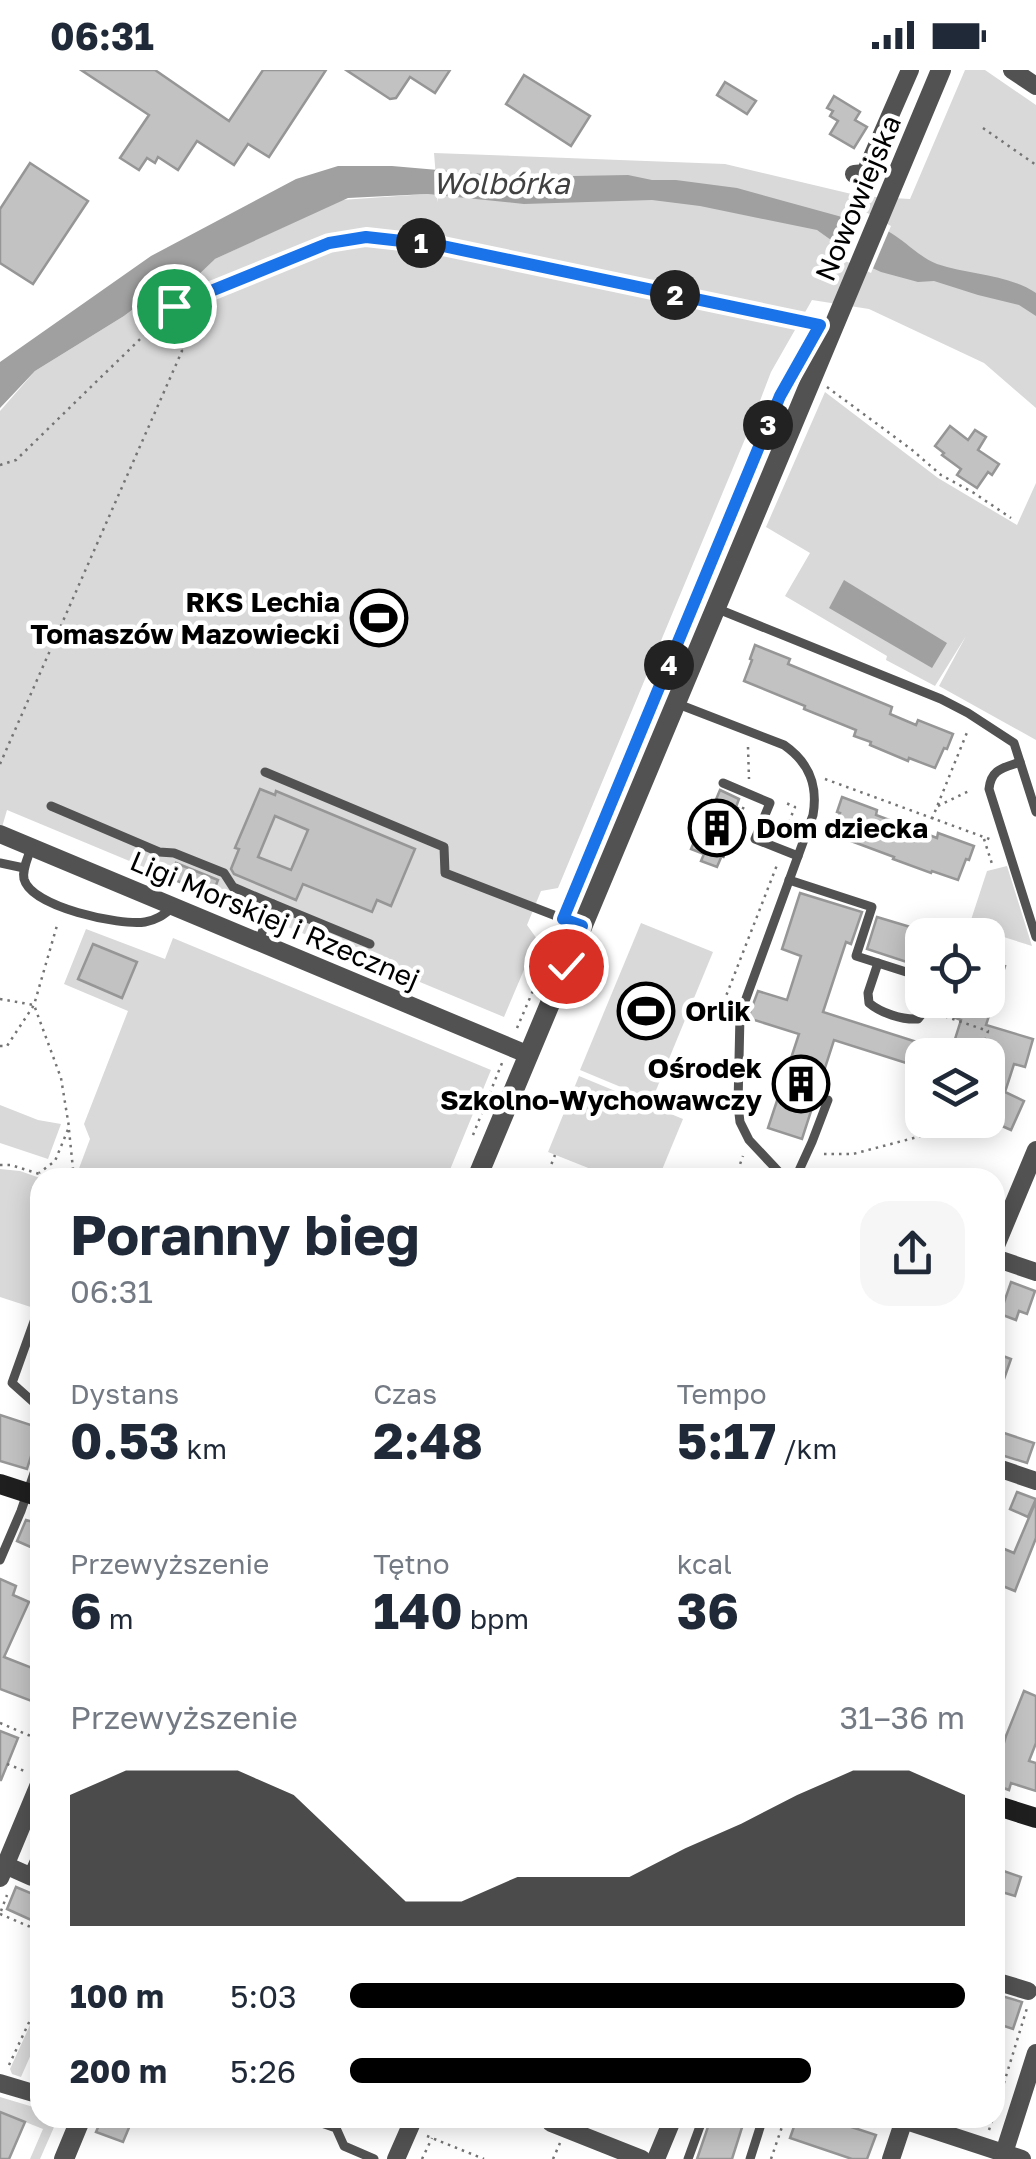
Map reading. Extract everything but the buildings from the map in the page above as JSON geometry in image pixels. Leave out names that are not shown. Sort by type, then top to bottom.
[{"type":"main road","points":[[0,1484],[30,1494]]},
{"type":"main road","points":[[1005,1808],[1036,1818]]},
{"type":"street","name":"Nowowiejska","points":[[854,174],[865,173],[910,70]]},
{"type":"street","name":"Nowowiejska","points":[[480,1168],[519,1051],[572,922],[676,703],[804,373],[846,297],[941,70]]},
{"type":"street","points":[[1012,70],[1036,86]]},
{"type":"street","name":"Ligi Morskiej i Rzecznej","points":[[0,834],[519,1051]]},
{"type":"street","points":[[1005,1224],[1036,1150]]},
{"type":"street","points":[[1005,1261],[1036,1272]]},
{"type":"street","points":[[1005,1470],[1036,1481]]},
{"type":"street","points":[[6,1876],[30,1798]]},
{"type":"street","points":[[1005,1985],[1029,1995]]},
{"type":"street","points":[[918,2128],[1013,2156],[1036,2053]]},
{"type":"street","points":[[1,2083],[30,2092]]},
{"type":"street","points":[[64,2159],[77,2128]]},
{"type":"street","points":[[396,2159],[414,2128]]},
{"type":"street","points":[[564,2128],[642,2159]]},
{"type":"street","points":[[656,2159],[668,2128]]},
{"type":"street","points":[[891,2159],[894,2128]]},
{"type":"lane","points":[[716,608],[941,699],[1014,742],[1036,812]]},
{"type":"lane","points":[[676,703],[796,753],[810,774],[816,798],[813,816],[740,1015],[740,1122],[749,1140],[776,1168]]},
{"type":"lane","points":[[1020,762],[996,770],[989,789],[1036,937]]},
{"type":"lane","points":[[265,772],[444,847],[445,872],[572,922]]},
{"type":"lane","points":[[723,783],[770,803],[755,839],[798,856]]},
{"type":"lane","points":[[51,806],[159,852],[174,852],[224,874],[233,887],[370,944]]},
{"type":"lane","points":[[30,848],[24,878],[38,896],[116,922],[160,919],[173,908]]},
{"type":"lane","points":[[0,863],[24,868]]},
{"type":"lane","points":[[790,880],[872,906],[856,956],[905,971]]},
{"type":"lane","points":[[258,943],[273,904]]},
{"type":"lane","points":[[878,962],[868,992],[869,1003],[908,1020],[919,1018]]},
{"type":"lane","points":[[800,1168],[828,1100]]},
{"type":"lane","points":[[30,1332],[12,1382],[30,1399]]},
{"type":"lane","points":[[0,1560],[30,1503]]},
{"type":"lane","points":[[336,2128],[344,2146],[374,2159]]},
{"type":"lane","points":[[688,2159],[699,2128]]},
{"type":"lane","points":[[750,2159],[760,2128]]},
{"type":"path","points":[[982,128],[1036,165]]},
{"type":"path","points":[[0,466],[16,460],[174,306],[329,243],[366,237],[438,245],[820,325]]},
{"type":"path","points":[[0,764],[182,351],[174,306]]},
{"type":"path","points":[[469,1145],[519,1051],[780,396],[804,373],[845,398],[942,475],[1010,518]]},
{"type":"path","points":[[932,818],[967,733],[966,723]]},
{"type":"path","points":[[810,774],[1007,846]]},
{"type":"path","points":[[937,806],[970,791]]},
{"type":"path","points":[[984,838],[993,867]]},
{"type":"path","points":[[740,1015],[721,1009],[780,856]]},
{"type":"path","points":[[0,1046],[7,1046],[34,1005],[64,906]]},
{"type":"path","points":[[0,999],[34,1005]]},
{"type":"path","points":[[34,1005],[61,1078],[73,1168]]},
{"type":"path","points":[[949,1018],[988,1031],[986,1038]]},
{"type":"path","points":[[46,1168],[55,1161],[69,1127]]},
{"type":"path","points":[[816,1154],[854,1154],[914,1138]]},
{"type":"path","points":[[739,1168],[749,1140]]},
{"type":"path","points":[[550,1168],[555,1155]]},
{"type":"path","points":[[0,1165],[30,1170]]},
{"type":"path","points":[[0,1723],[30,1736]]},
{"type":"path","points":[[7,1764],[30,1775]]},
{"type":"path","points":[[6,1876],[0,1913],[30,1926]]},
{"type":"path","points":[[1005,2078],[1029,1995]]},
{"type":"path","points":[[1,2083],[30,2021]]},
{"type":"path","points":[[420,2128],[432,2138],[484,2159]]},
{"type":"path","points":[[772,2159],[782,2128]]},
{"type":"path","points":[[422,2159],[432,2138]]},
{"type":"path","points":[[461,2159],[464,2151]]},
{"type":"shaded area","name":"RKS Lechia Tomaszów Mazowiecki","points":[[965,70],[985,70],[1036,105],[1036,408],[984,363],[869,309],[812,300],[771,372],[558,888],[541,891],[527,925],[537,939],[504,1017],[7,810],[0,834],[0,411],[35,371],[165,286],[341,200],[427,194],[436,195],[438,202],[434,153],[725,164],[860,196],[910,199]]},
{"type":"shaded area","points":[[825,392],[938,478],[1017,525],[1036,483],[1036,740],[939,686],[966,636],[935,686],[785,596],[810,553],[766,527]]},
{"type":"shaded area","points":[[1007,866],[1032,946],[1005,937],[1005,918],[972,918],[987,871]]},
{"type":"shaded area","name":"Orlik","points":[[641,923],[713,952],[652,1100],[580,1070]]},
{"type":"shaded area","points":[[86,929],[165,959],[173,938],[491,1070],[451,1168],[79,1168],[90,1139],[84,1124],[128,1011],[64,984]]},
{"type":"shaded area","points":[[579,1076],[683,1119],[663,1168],[588,1168],[548,1152]]},
{"type":"shaded area","points":[[0,1105],[38,1120],[61,1124],[48,1159],[0,1143]]},
{"type":"shaded area","points":[[0,1169],[30,1174],[30,1307],[0,1297]]},
{"type":"shaded area","points":[[30,2025],[30,2057],[21,2077],[10,2069]]},
{"type":"shaded area","points":[[0,2097],[30,2106],[30,2124],[0,2112]]},
{"type":"shaded area","points":[[54,2128],[40,2159],[30,2159],[43,2129]]},
{"type":"water","name":"Wolbórka","points":[[338,166],[392,166],[518,177],[628,175],[737,188],[842,217],[857,213],[937,264],[1001,278],[1036,293],[1036,316],[1019,305],[934,281],[918,282],[881,272],[842,254],[817,230],[700,206],[652,200],[524,204],[427,194],[348,198],[215,259],[195,278],[164,286],[124,316],[35,371],[0,408],[0,362],[151,256],[296,179]]},
{"type":"water","points":[[844,580],[947,643],[932,668],[829,608]]},
{"type":"pier","points":[[862,210],[891,226],[871,273],[841,259]]},
{"type":"place","name":"RKS Lechia Tomaszów Mazowiecki","points":[[379,618]]},
{"type":"place","name":"Dom dziecka","points":[[717,828]]},
{"type":"place","name":"Orlik","points":[[646,1011]]},
{"type":"place","name":"Ośrodek Szkolno-Wychowawczy","points":[[801,1084]]},
{"type":"route","points":[[174,306],[329,243],[366,237],[438,245],[820,325],[780,396],[563,919],[582,926],[566,966]]}]
